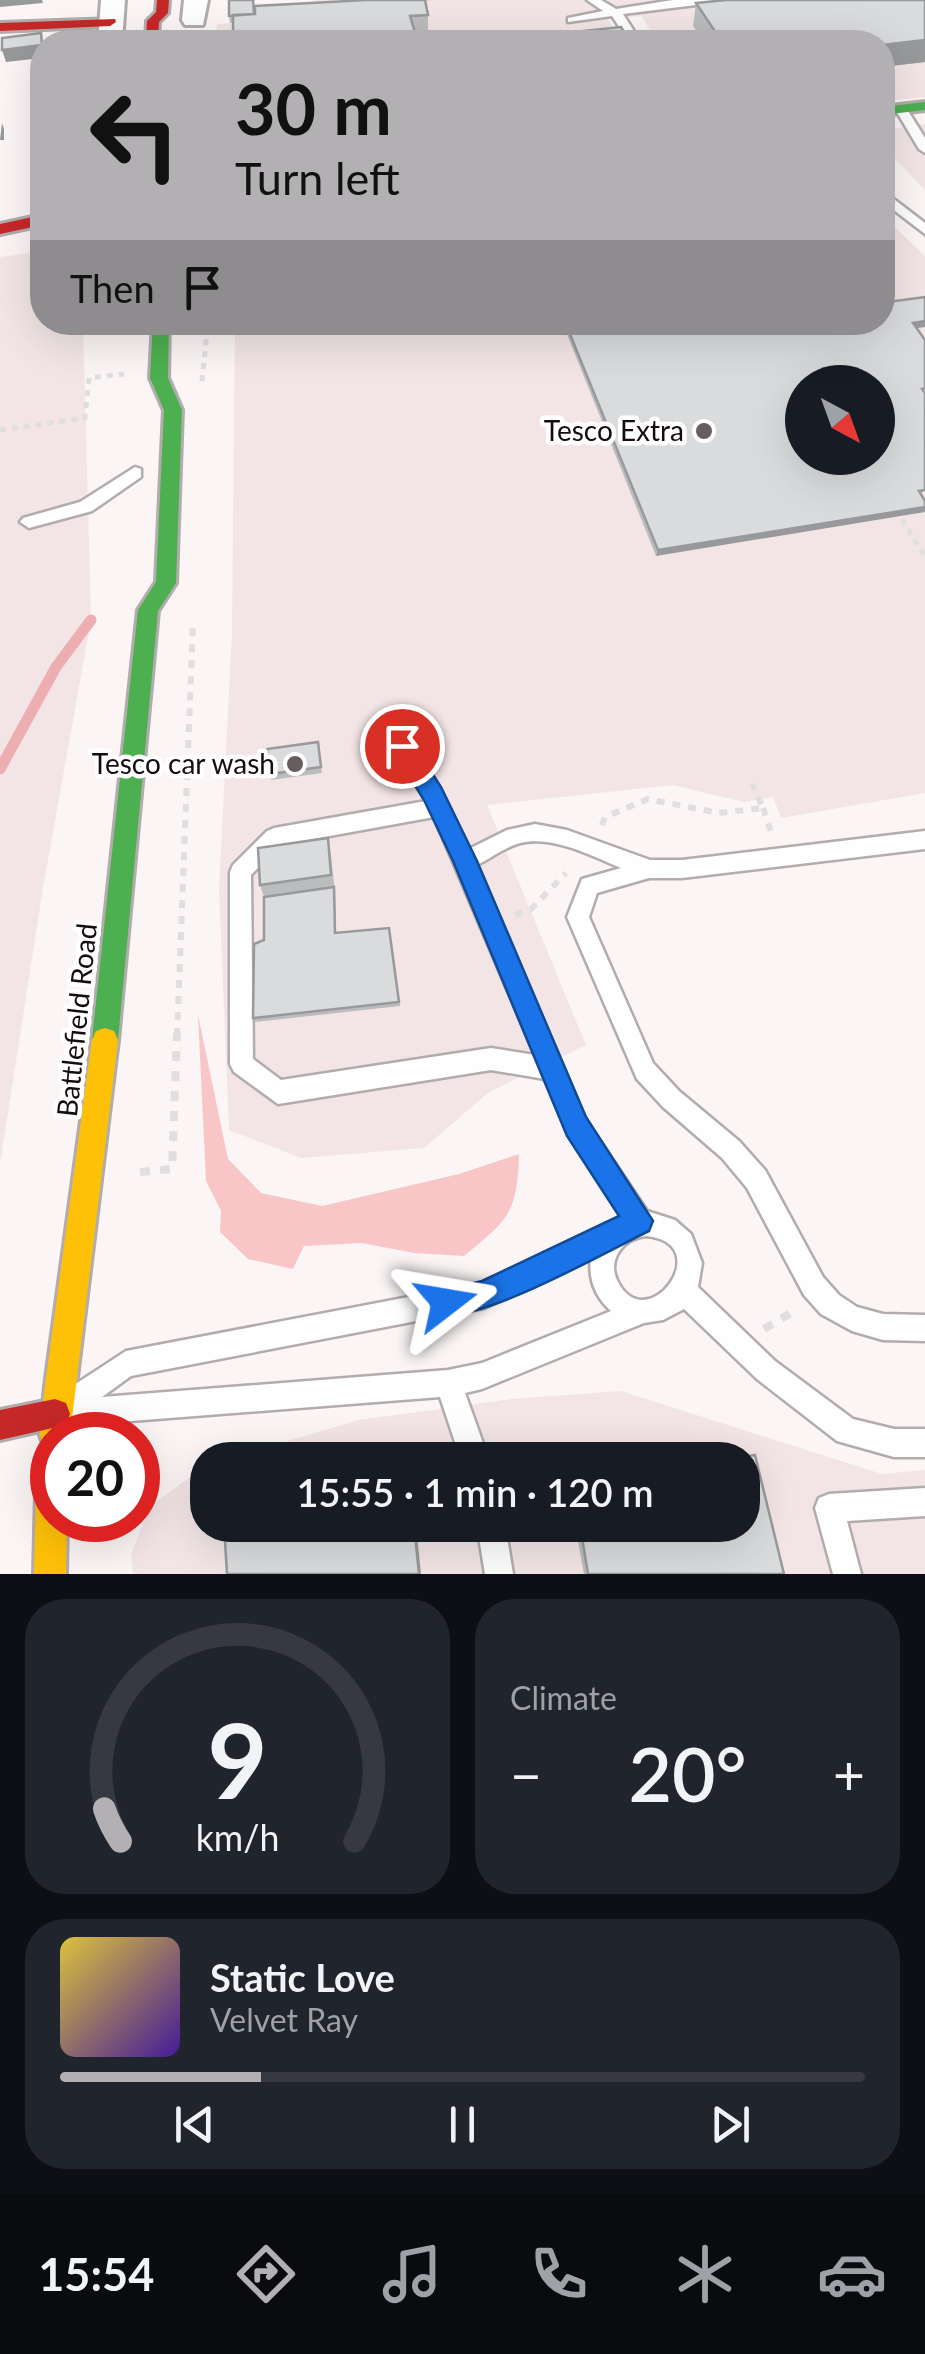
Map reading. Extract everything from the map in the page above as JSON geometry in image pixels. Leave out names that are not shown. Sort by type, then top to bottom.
[{"type":"main road","points":[[152,30],[152,21],[163,7],[171,30]]},
{"type":"main road","points":[[0,27],[111,22]]},
{"type":"main road","points":[[0,228],[30,224]]},
{"type":"main road","name":"Battlefield Road","points":[[57,1412],[91,1176],[148,610],[166,583],[173,410],[156,381],[160,335]]},
{"type":"main road","points":[[133,512],[137,443]]},
{"type":"main road","points":[[130,592],[148,610]]},
{"type":"main road","points":[[0,1425],[30,1424]]},
{"type":"main road","points":[[50,1574],[51,1542]]},
{"type":"lane","points":[[593,0],[617,14],[627,30]]},
{"type":"lane","points":[[572,20],[654,5],[712,0]]},
{"type":"lane","points":[[903,109],[925,149]]},
{"type":"lane","points":[[895,205],[925,230]]},
{"type":"lane","points":[[30,522],[76,514],[100,502],[134,473]]},
{"type":"lane","points":[[402,746],[439,807],[465,861],[576,1127],[628,1226]]},
{"type":"lane","points":[[439,807],[274,836],[240,872],[242,1064],[278,1092],[491,1059],[552,1069]]},
{"type":"lane","points":[[465,861],[523,834],[595,844],[609,856],[649,869]]},
{"type":"lane","points":[[925,840],[682,869],[649,869],[589,886],[578,917],[645,1071],[656,1086],[725,1143],[757,1180],[819,1297],[841,1316],[904,1329],[925,1328]]},
{"type":"lane","points":[[69,1412],[126,1364],[484,1295],[628,1226],[667,1229],[680,1242],[689,1273],[684,1291],[665,1308],[640,1312],[482,1376],[448,1383],[160,1413]]},
{"type":"lane","points":[[628,1226],[604,1257],[606,1281],[615,1296],[640,1312]]},
{"type":"lane","points":[[684,1291],[766,1370],[848,1431],[894,1443],[925,1443]]},
{"type":"lane","points":[[448,1383],[469,1442]]},
{"type":"lane","points":[[848,1574],[829,1508],[925,1502]]},
{"type":"lane","points":[[494,1542],[499,1574]]},
{"type":"path","points":[[202,387],[207,335]]},
{"type":"path","points":[[0,430],[85,418],[89,378],[156,381]]},
{"type":"path","points":[[902,519],[925,557]]},
{"type":"path","points":[[172,1169],[193,616]]},
{"type":"path","points":[[763,808],[766,818]]},
{"type":"path","points":[[740,1344],[819,1297]]},
{"type":"shaded area","points":[[316,0],[925,0],[925,97],[895,100],[895,30],[650,30],[641,16],[608,19],[614,30],[217,30],[217,24],[318,17]]},
{"type":"shaded area","points":[[925,124],[925,190],[895,159],[895,128]]},
{"type":"shaded area","points":[[895,227],[925,256],[925,793],[781,818],[773,797],[744,802],[673,785],[487,805],[586,1045],[489,1092],[424,1148],[301,1158],[229,1130],[219,890],[232,632],[235,335],[895,335]]},
{"type":"shaded area","points":[[30,253],[30,335],[83,335],[91,620],[43,888],[0,1164],[0,257]]},
{"type":"shaded area","points":[[198,1015],[228,1159],[261,1193],[322,1206],[459,1174],[519,1154],[516,1190],[507,1214],[464,1256],[414,1253],[362,1243],[304,1246],[293,1269],[248,1259],[220,1232],[221,1211],[206,1181]]},
{"type":"shaded area","points":[[621,1391],[882,1474],[925,1470],[925,1574],[133,1574],[131,1555],[136,1542],[160,1542],[160,1499],[190,1477],[190,1542],[760,1542],[760,1442],[285,1442],[359,1420],[511,1399]]},
{"type":"building","points":[[229,0],[253,0],[254,14],[229,16]]},
{"type":"building","points":[[425,0],[428,15],[410,16],[414,30],[233,30],[233,15],[255,14],[255,6]]},
{"type":"building","points":[[925,0],[925,40],[895,43],[895,30],[714,30],[696,3]]},
{"type":"building","points":[[30,34],[30,46],[2,50],[2,38]]},
{"type":"building","name":"Tesco Extra","points":[[925,297],[925,321],[913,323],[925,340],[925,490],[919,491],[925,507],[658,550],[570,335],[895,335],[895,301]]},
{"type":"building","name":"Tesco car wash","points":[[318,742],[321,767],[270,774],[267,749]]},
{"type":"building","points":[[328,838],[331,875],[260,885],[258,848]]},
{"type":"building","points":[[334,887],[335,933],[389,928],[399,1002],[253,1018],[254,944],[264,940],[264,897]]},
{"type":"building","points":[[760,1476],[784,1574],[588,1574],[583,1542],[760,1542]]},
{"type":"building","points":[[225,1542],[416,1542],[419,1574],[227,1574]]},
{"type":"waterway","points":[[0,769],[56,667],[91,620]]},
{"type":"traffic: fast","points":[[895,109],[925,106]]},
{"type":"traffic: fast","points":[[105,1040],[148,610],[166,583],[173,410],[159,378],[161,335]]},
{"type":"traffic: slow","points":[[58,1412],[105,1040]]},
{"type":"traffic: slow","points":[[50,1574],[51,1542]]},
{"type":"traffic: jam","points":[[153,30],[153,21],[162,13],[163,0]]},
{"type":"traffic: jam","points":[[0,27],[110,22]]},
{"type":"traffic: jam","points":[[0,229],[30,223]]},
{"type":"traffic: jam","points":[[0,1425],[30,1419]]},
{"type":"place","name":"Tesco Extra","points":[[704,431]]},
{"type":"place","name":"Tesco car wash","points":[[295,764]]},
{"type":"route","points":[[402,746],[433,794],[465,861],[576,1127],[639,1221],[484,1295],[446,1302]]}]
